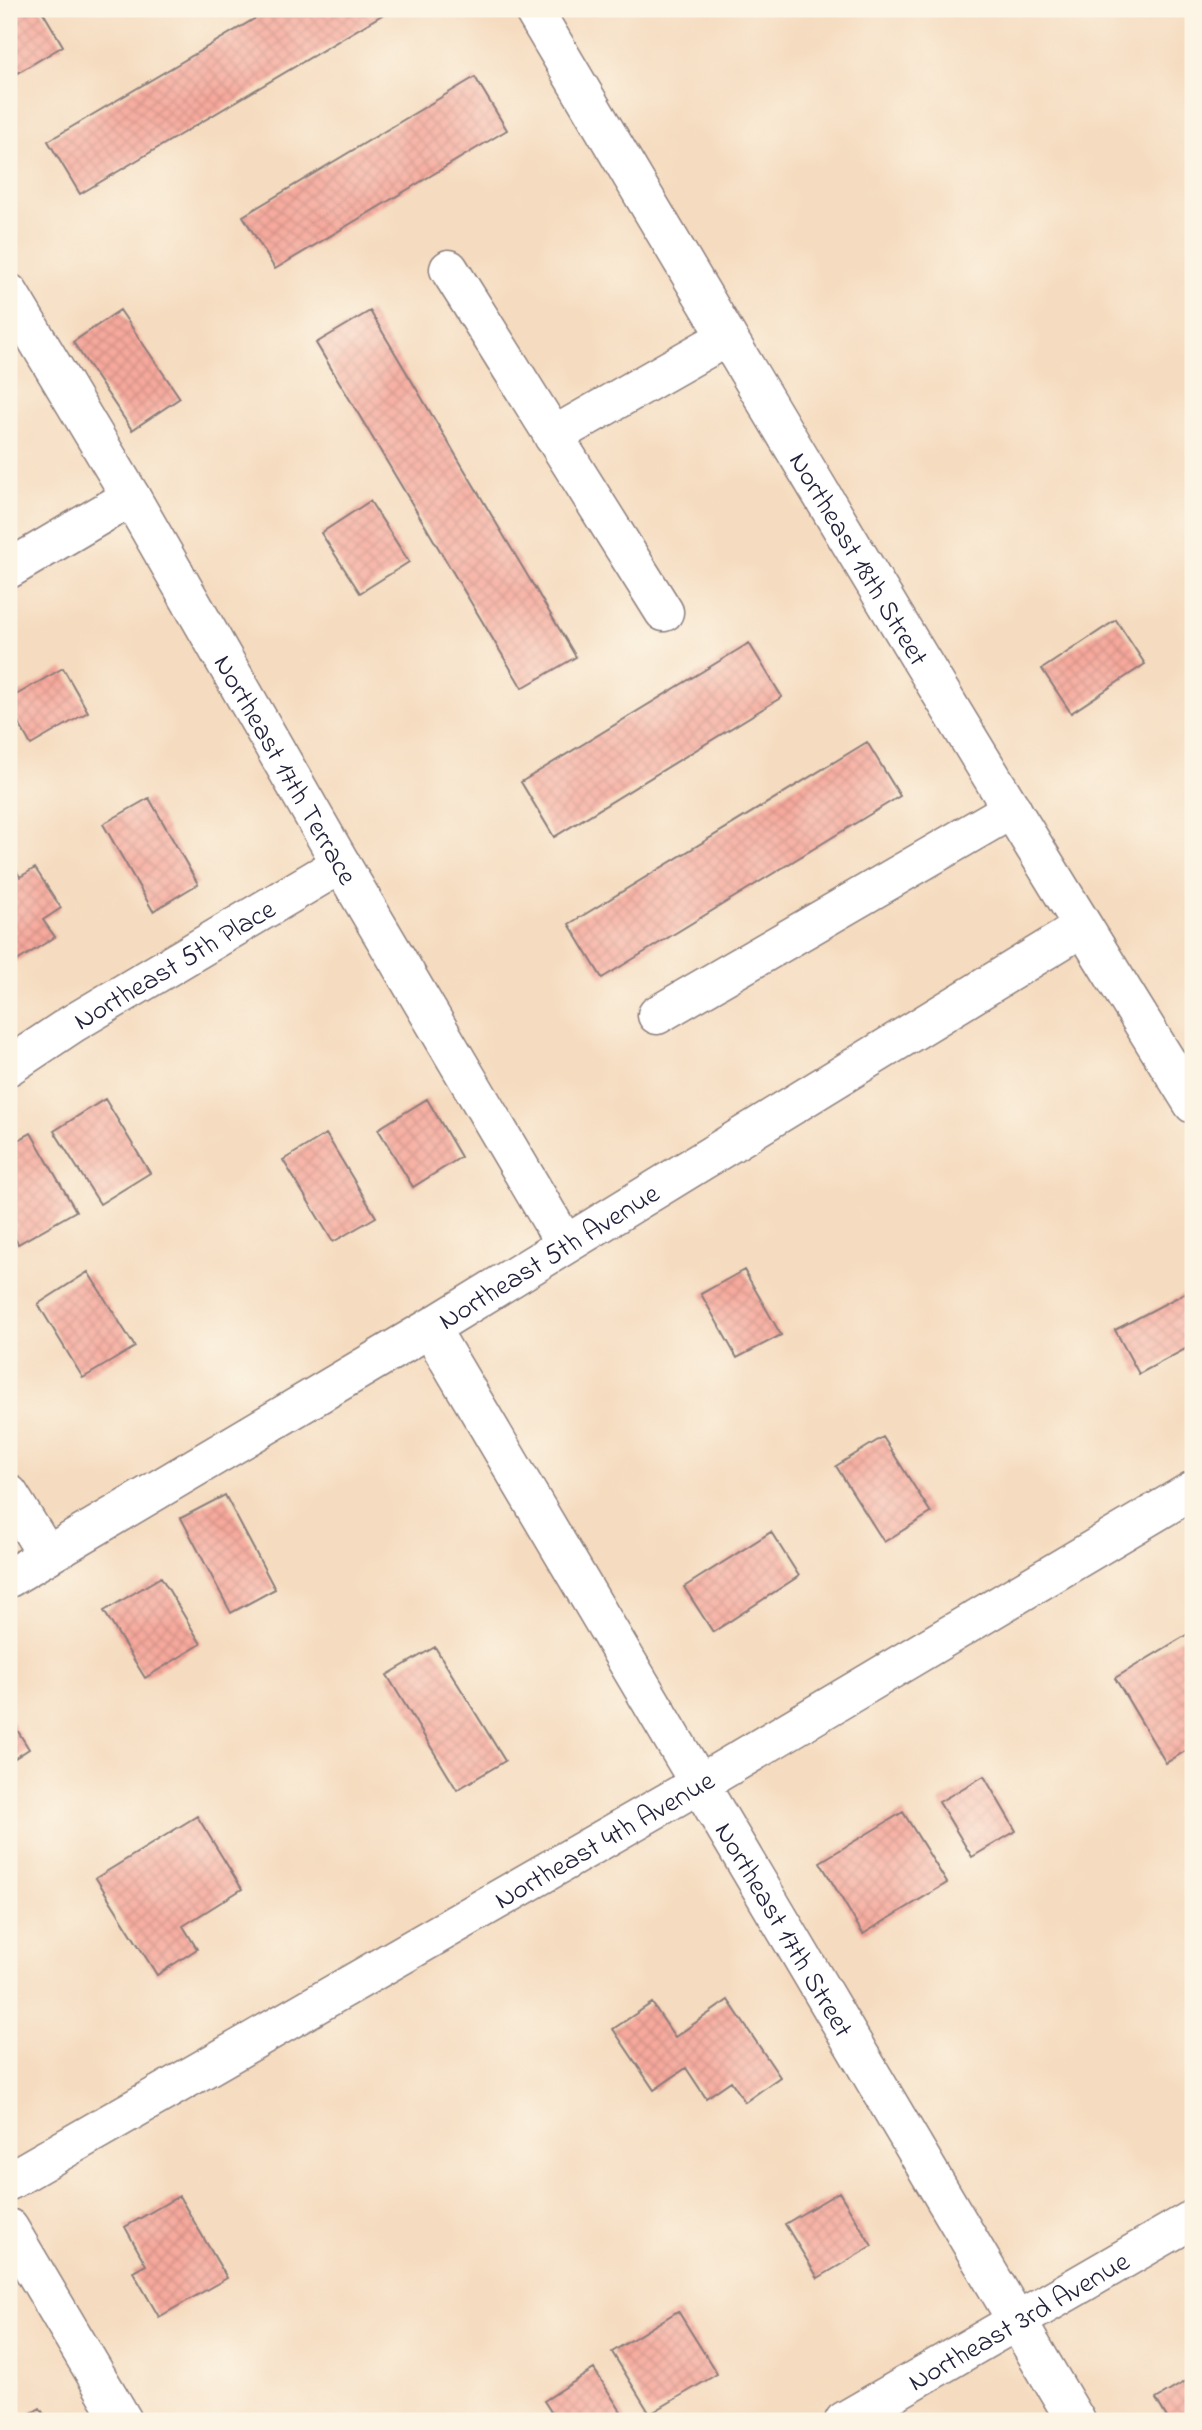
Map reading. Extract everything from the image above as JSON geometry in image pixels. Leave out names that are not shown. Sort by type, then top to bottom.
[{"type":"street","name":"Northeast 18th Street","points":[[533,9],[1083,928],[1193,1104]]},
{"type":"street","points":[[449,269],[664,612]]},
{"type":"street","name":"Northeast 17th Terrace","points":[[9,293],[131,497],[341,864],[565,1244]]},
{"type":"street","points":[[553,436],[727,337]]},
{"type":"street","points":[[9,569],[131,497]]},
{"type":"street","points":[[657,1015],[1012,809]]},
{"type":"street","name":"Northeast 5th Place","points":[[9,1066],[72,1024],[341,864]]},
{"type":"street","name":"Northeast 5th Avenue","points":[[9,1578],[430,1328],[1083,928]]},
{"type":"street","name":"Northeast 17th Street","points":[[430,1328],[1076,2421]]},
{"type":"street","name":"Northeast 4th Avenue","points":[[9,2181],[699,1784],[1193,1490]]},
{"type":"street","points":[[9,1493],[47,1555]]},
{"type":"street","name":"Northeast 3rd Avenue","points":[[844,2421],[1193,2219]]},
{"type":"street","points":[[9,2228],[123,2421]]},
{"type":"building","points":[[9,9],[41,9],[63,46],[9,78]]},
{"type":"building","points":[[271,9],[392,9],[80,194],[48,141]]},
{"type":"building","points":[[475,77],[507,130],[275,269],[243,216]]},
{"type":"building","points":[[120,310],[180,398],[132,430],[73,342]]},
{"type":"building","points":[[370,311],[576,657],[522,688],[316,343]]},
{"type":"building","points":[[370,501],[409,562],[360,593],[321,533]]},
{"type":"building","points":[[1116,620],[1145,664],[1071,713],[1042,669]]},
{"type":"building","points":[[749,643],[782,697],[554,837],[521,782]]},
{"type":"building","points":[[63,668],[88,712],[31,745],[9,706],[9,699]]},
{"type":"building","points":[[867,742],[900,796],[602,978],[569,924]]},
{"type":"building","points":[[149,798],[198,884],[153,911],[103,824]]},
{"type":"building","points":[[9,859],[20,877],[35,868],[61,908],[43,920],[55,937],[9,966]]},
{"type":"building","points":[[105,1099],[150,1173],[100,1204],[54,1131]]},
{"type":"building","points":[[427,1099],[461,1157],[413,1187],[378,1129]]},
{"type":"building","points":[[31,1133],[76,1211],[18,1244],[9,1227],[9,1145]]},
{"type":"building","points":[[326,1134],[376,1217],[333,1242],[283,1160]]},
{"type":"building","points":[[744,1270],[781,1335],[737,1358],[701,1294]]},
{"type":"building","points":[[88,1272],[135,1347],[83,1378],[38,1304]]},
{"type":"building","points":[[1185,1293],[1193,1308],[1193,1345],[1139,1374],[1115,1330]]},
{"type":"building","points":[[883,1437],[931,1513],[884,1542],[836,1466]]},
{"type":"building","points":[[225,1495],[275,1589],[231,1613],[181,1518]]},
{"type":"building","points":[[771,1532],[799,1576],[713,1632],[684,1587]]},
{"type":"building","points":[[161,1577],[201,1644],[145,1678],[104,1611]]},
{"type":"building","points":[[1193,1631],[1193,1746],[1166,1763],[1115,1678]]},
{"type":"building","points":[[435,1647],[505,1761],[457,1790],[387,1675]]},
{"type":"building","points":[[9,1717],[29,1749],[9,1762]]},
{"type":"building","points":[[984,1776],[1016,1831],[972,1857],[939,1802]]},
{"type":"building","points":[[903,1812],[947,1883],[863,1934],[820,1862]]},
{"type":"building","points":[[197,1816],[242,1889],[183,1926],[197,1949],[157,1975],[96,1878]]},
{"type":"building","points":[[728,2000],[780,2077],[745,2102],[731,2081],[706,2098],[686,2068],[654,2090],[613,2029],[652,2003],[675,2037]]},
{"type":"building","points":[[839,2192],[872,2246],[818,2278],[785,2224]]},
{"type":"building","points":[[179,2196],[227,2278],[159,2317],[133,2272],[146,2265],[125,2227]]},
{"type":"building","points":[[678,2311],[717,2374],[650,2414],[612,2352]]},
{"type":"building","points":[[594,2369],[627,2421],[557,2421],[544,2401]]},
{"type":"building","points":[[1193,2377],[1193,2421],[1169,2421],[1156,2399]]},
{"type":"building","points":[[40,2408],[48,2421],[18,2421]]}]
